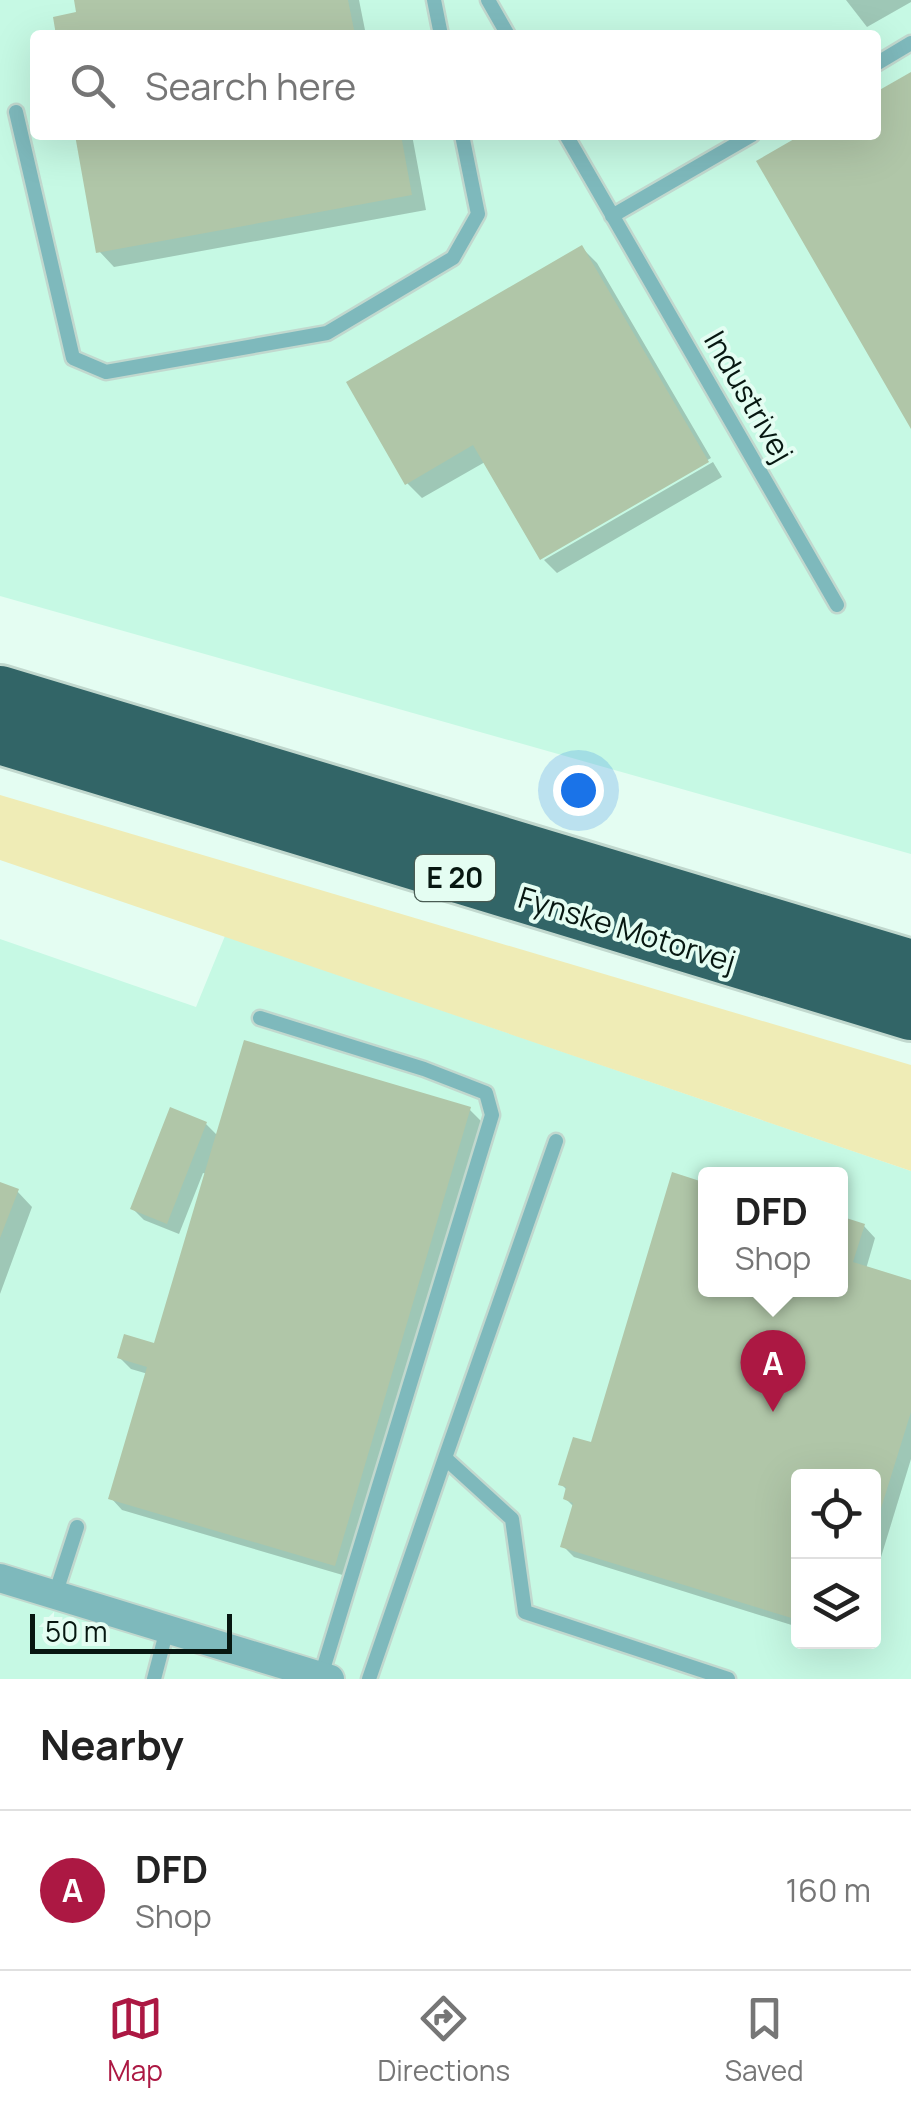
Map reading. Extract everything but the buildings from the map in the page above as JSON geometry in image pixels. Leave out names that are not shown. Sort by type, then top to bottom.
[{"type":"highway","name":"Fynske Motorvej","points":[[0,692],[911,966]]},
{"type":"highway","name":"Fynske Motorvej","points":[[0,738],[911,1014]]},
{"type":"street","points":[[0,1578],[326,1678]]},
{"type":"lane","points":[[434,0],[441,30]]},
{"type":"lane","points":[[488,0],[505,30]]},
{"type":"lane","points":[[881,61],[911,44]]},
{"type":"lane","points":[[16,112],[73,358],[106,372],[327,332],[453,258],[478,214],[463,140]]},
{"type":"lane","name":"Industrivej","points":[[569,140],[837,605]]},
{"type":"lane","points":[[612,216],[743,140]]},
{"type":"lane","points":[[260,1018],[424,1069],[486,1093],[492,1116],[342,1605],[326,1678]]},
{"type":"lane","points":[[369,1679],[556,1140]]},
{"type":"lane","points":[[446,1458],[512,1519],[525,1612],[728,1679]]},
{"type":"lane","points":[[56,1595],[77,1527]]},
{"type":"lane","points":[[154,1679],[167,1630]]},
{"type":"shaded area","points":[[0,0],[911,0],[911,854],[0,596]]},
{"type":"shaded area","points":[[0,795],[911,1065],[911,1171],[0,860]]},
{"type":"shaded area","points":[[225,936],[911,1171],[911,1679],[0,1679],[0,939],[196,1007]]},
{"type":"place","name":"DFD","points":[[773,1412]]}]
